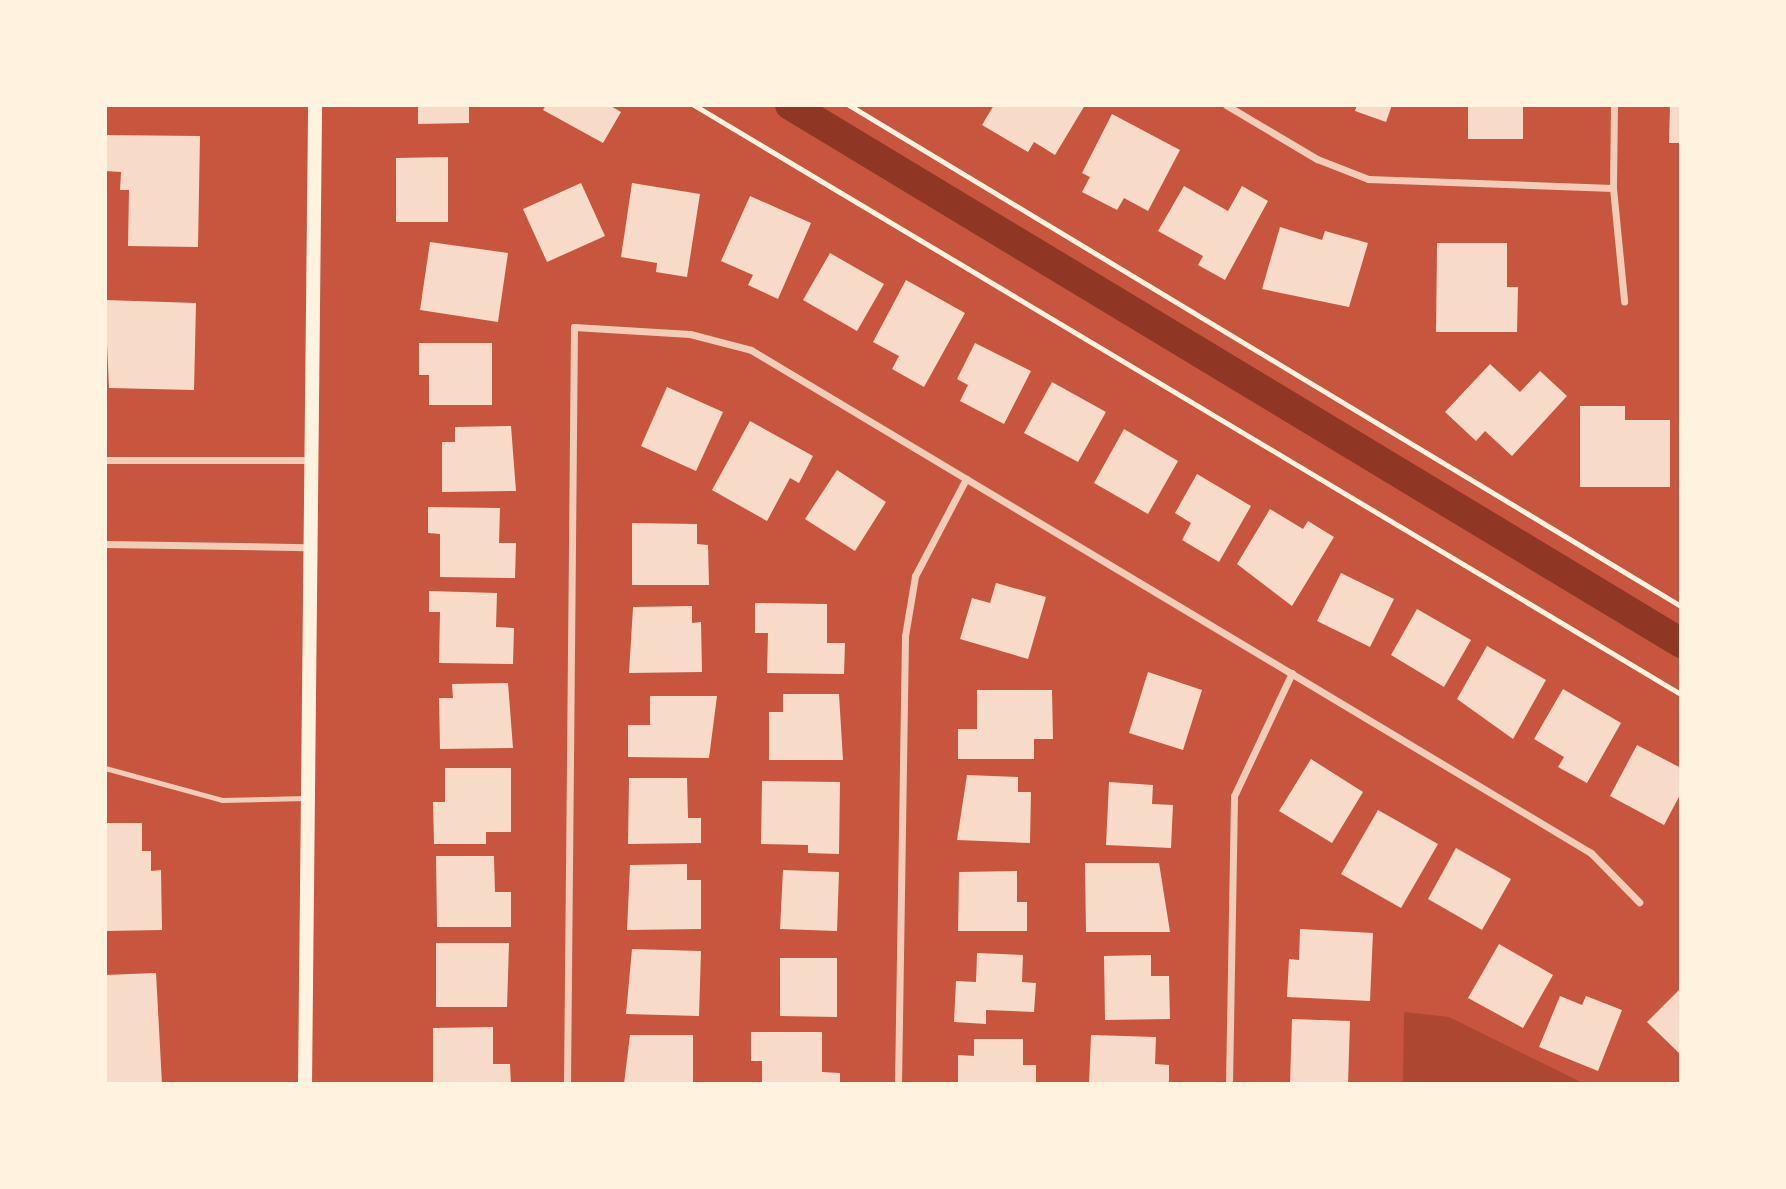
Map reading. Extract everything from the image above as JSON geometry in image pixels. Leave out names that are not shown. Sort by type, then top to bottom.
[{"type":"main road","points":[[305,1084],[306,547],[310,460],[315,105]]},
{"type":"street","points":[[1226,105],[1317,159],[1368,178],[1613,188]]},
{"type":"street","points":[[1614,105],[1613,188],[1624,302]]},
{"type":"street","points":[[567,1084],[574,327],[690,334],[751,350],[1591,853],[1639,902]]},
{"type":"street","points":[[105,460],[310,460]]},
{"type":"street","points":[[898,1084],[905,636],[915,576],[966,480]]},
{"type":"street","points":[[105,544],[306,547]]},
{"type":"street","points":[[1228,1084],[1234,796],[1292,673]]},
{"type":"lane","points":[[105,768],[222,800],[306,798]]},
{"type":"path","points":[[694,105],[1681,694]]},
{"type":"path","points":[[849,105],[1681,606]]},
{"type":"shaded area","points":[[1404,1012],[1449,1017],[1585,1084],[1403,1084]]},
{"type":"building","points":[[418,105],[469,105],[469,123],[418,124]]},
{"type":"building","points":[[546,105],[609,105],[621,112],[603,143],[543,110]]},
{"type":"building","points":[[994,105],[1085,105],[1055,155],[1034,142],[1028,152],[982,125]]},
{"type":"building","points":[[1357,105],[1392,105],[1386,122],[1355,111]]},
{"type":"building","points":[[1468,105],[1523,105],[1523,139],[1468,139]]},
{"type":"building","points":[[1670,105],[1681,105],[1681,143],[1669,143]]},
{"type":"building","points":[[1112,114],[1180,150],[1148,211],[1124,198],[1117,210],[1082,192],[1090,177],[1082,173]]},
{"type":"building","points":[[105,135],[200,136],[198,247],[128,246],[129,190],[120,190],[121,172],[105,171]]},
{"type":"building","points":[[448,157],[448,222],[396,222],[396,158]]},
{"type":"building","points":[[581,183],[605,236],[547,262],[523,209]]},
{"type":"building","points":[[632,183],[700,194],[687,277],[656,272],[657,263],[621,257]]},
{"type":"building","points":[[1184,186],[1228,211],[1242,186],[1268,201],[1225,280],[1198,265],[1203,256],[1158,231]]},
{"type":"building","points":[[750,196],[811,223],[778,299],[748,285],[753,275],[721,261]]},
{"type":"building","points":[[1280,227],[1322,240],[1325,231],[1368,243],[1349,307],[1262,289]]},
{"type":"building","points":[[430,242],[508,253],[498,322],[420,310]]},
{"type":"building","points":[[1437,243],[1507,243],[1507,287],[1518,287],[1517,332],[1436,332]]},
{"type":"building","points":[[830,253],[884,284],[857,331],[803,300]]},
{"type":"building","points":[[906,280],[965,313],[924,387],[892,369],[899,356],[873,342]]},
{"type":"building","points":[[105,300],[196,303],[194,390],[109,388]]},
{"type":"building","points":[[419,343],[492,343],[492,405],[429,405],[429,375],[419,375]]},
{"type":"building","points":[[975,343],[1031,371],[1004,424],[960,401],[968,385],[957,379]]},
{"type":"building","points":[[1490,364],[1520,392],[1540,371],[1567,396],[1512,456],[1485,431],[1476,441],[1445,412]]},
{"type":"building","points":[[1052,382],[1106,412],[1078,462],[1024,433]]},
{"type":"building","points":[[667,387],[723,412],[696,471],[641,446]]},
{"type":"building","points":[[1580,406],[1625,406],[1625,420],[1670,420],[1670,487],[1580,487]]},
{"type":"building","points":[[750,421],[813,456],[799,483],[790,478],[767,521],[712,490]]},
{"type":"building","points":[[511,426],[516,491],[442,492],[442,442],[455,442],[455,427]]},
{"type":"building","points":[[1124,429],[1178,461],[1148,514],[1094,483]]},
{"type":"building","points":[[837,470],[886,502],[855,551],[805,519]]},
{"type":"building","points":[[1197,474],[1251,506],[1219,562],[1182,540],[1191,523],[1175,513]]},
{"type":"building","points":[[428,507],[500,508],[499,543],[516,543],[515,578],[440,577],[440,534],[428,533]]},
{"type":"building","points":[[1270,509],[1303,529],[1308,521],[1334,537],[1292,606],[1237,564]]},
{"type":"building","points":[[632,523],[697,524],[697,544],[708,545],[709,585],[632,585]]},
{"type":"building","points":[[1341,573],[1394,599],[1370,647],[1317,621]]},
{"type":"building","points":[[996,583],[1046,597],[1028,659],[960,639],[972,598],[990,603]]},
{"type":"building","points":[[429,591],[497,593],[496,627],[514,628],[513,664],[439,663],[440,612],[429,612]]},
{"type":"building","points":[[755,603],[827,604],[827,643],[845,643],[844,674],[767,673],[768,633],[755,633]]},
{"type":"building","points":[[692,606],[692,623],[701,622],[702,672],[629,673],[633,607]]},
{"type":"building","points":[[1417,609],[1471,640],[1444,687],[1391,655]]},
{"type":"building","points":[[1487,646],[1546,680],[1513,739],[1457,699]]},
{"type":"building","points":[[1148,672],[1202,690],[1183,750],[1129,733]]},
{"type":"building","points":[[508,683],[513,748],[440,749],[439,698],[453,698],[452,684]]},
{"type":"building","points":[[1563,689],[1621,723],[1587,783],[1558,767],[1564,757],[1534,739]]},
{"type":"building","points":[[977,690],[1052,690],[1053,739],[1034,739],[1034,759],[958,759],[958,729],[977,729]]},
{"type":"building","points":[[783,694],[839,694],[843,760],[769,760],[769,712],[783,712]]},
{"type":"building","points":[[650,696],[717,696],[709,758],[628,757],[628,725],[650,725]]},
{"type":"building","points":[[1637,745],[1681,768],[1681,793],[1664,825],[1610,796]]},
{"type":"building","points":[[1311,759],[1363,792],[1332,843],[1279,811]]},
{"type":"building","points":[[445,768],[511,768],[511,832],[486,832],[486,844],[434,844],[433,802],[445,802]]},
{"type":"building","points":[[967,775],[1018,777],[1018,792],[1031,792],[1030,843],[957,840]]},
{"type":"building","points":[[629,778],[687,778],[688,818],[701,818],[701,843],[628,844]]},
{"type":"building","points":[[762,781],[840,782],[839,854],[808,853],[808,845],[761,844]]},
{"type":"building","points":[[1109,782],[1153,785],[1152,804],[1173,805],[1171,848],[1106,845]]},
{"type":"building","points":[[1378,810],[1438,844],[1401,908],[1341,874]]},
{"type":"building","points":[[105,823],[142,823],[142,851],[151,851],[151,871],[161,870],[162,930],[105,931]]},
{"type":"building","points":[[1456,848],[1511,879],[1482,930],[1428,899]]},
{"type":"building","points":[[436,856],[494,856],[495,892],[511,892],[511,927],[437,927]]},
{"type":"building","points":[[1085,863],[1159,863],[1170,932],[1086,932]]},
{"type":"building","points":[[687,864],[687,880],[701,880],[701,929],[627,930],[630,865]]},
{"type":"building","points":[[783,870],[839,872],[837,931],[780,929]]},
{"type":"building","points":[[1017,871],[1017,902],[1027,902],[1027,931],[958,931],[959,872]]},
{"type":"building","points":[[1300,929],[1373,933],[1370,1001],[1287,997],[1289,959],[1299,960]]},
{"type":"building","points":[[436,943],[509,943],[507,1007],[436,1007]]},
{"type":"building","points":[[1499,944],[1553,975],[1523,1028],[1468,998]]},
{"type":"building","points":[[632,949],[701,951],[699,1016],[626,1014]]},
{"type":"building","points":[[977,953],[1023,955],[1022,982],[1036,983],[1034,1012],[986,1010],[986,1024],[954,1022],[956,981],[976,982]]},
{"type":"building","points":[[1151,955],[1151,976],[1169,976],[1170,1019],[1105,1020],[1104,956]]},
{"type":"building","points":[[780,958],[837,958],[837,1017],[780,1016]]},
{"type":"building","points":[[156,973],[162,1084],[105,1084],[105,975]]},
{"type":"building","points":[[1681,988],[1681,1055],[1647,1022]]},
{"type":"building","points":[[1560,996],[1582,1005],[1586,996],[1622,1010],[1598,1071],[1539,1047]]},
{"type":"building","points":[[1292,1019],[1350,1021],[1348,1084],[1290,1083]]},
{"type":"building","points":[[493,1027],[493,1064],[510,1064],[511,1084],[433,1084],[433,1028]]},
{"type":"building","points":[[751,1032],[822,1032],[822,1072],[840,1073],[840,1084],[762,1084],[762,1061],[751,1061]]},
{"type":"building","points":[[630,1035],[693,1035],[693,1084],[624,1084]]},
{"type":"building","points":[[1091,1035],[1156,1037],[1155,1064],[1169,1065],[1169,1084],[1089,1084]]},
{"type":"building","points":[[974,1039],[1023,1039],[1023,1065],[1036,1065],[1036,1084],[958,1084],[958,1055],[974,1056]]},
{"type":"waterway","points":[[790,105],[1681,643]]}]
